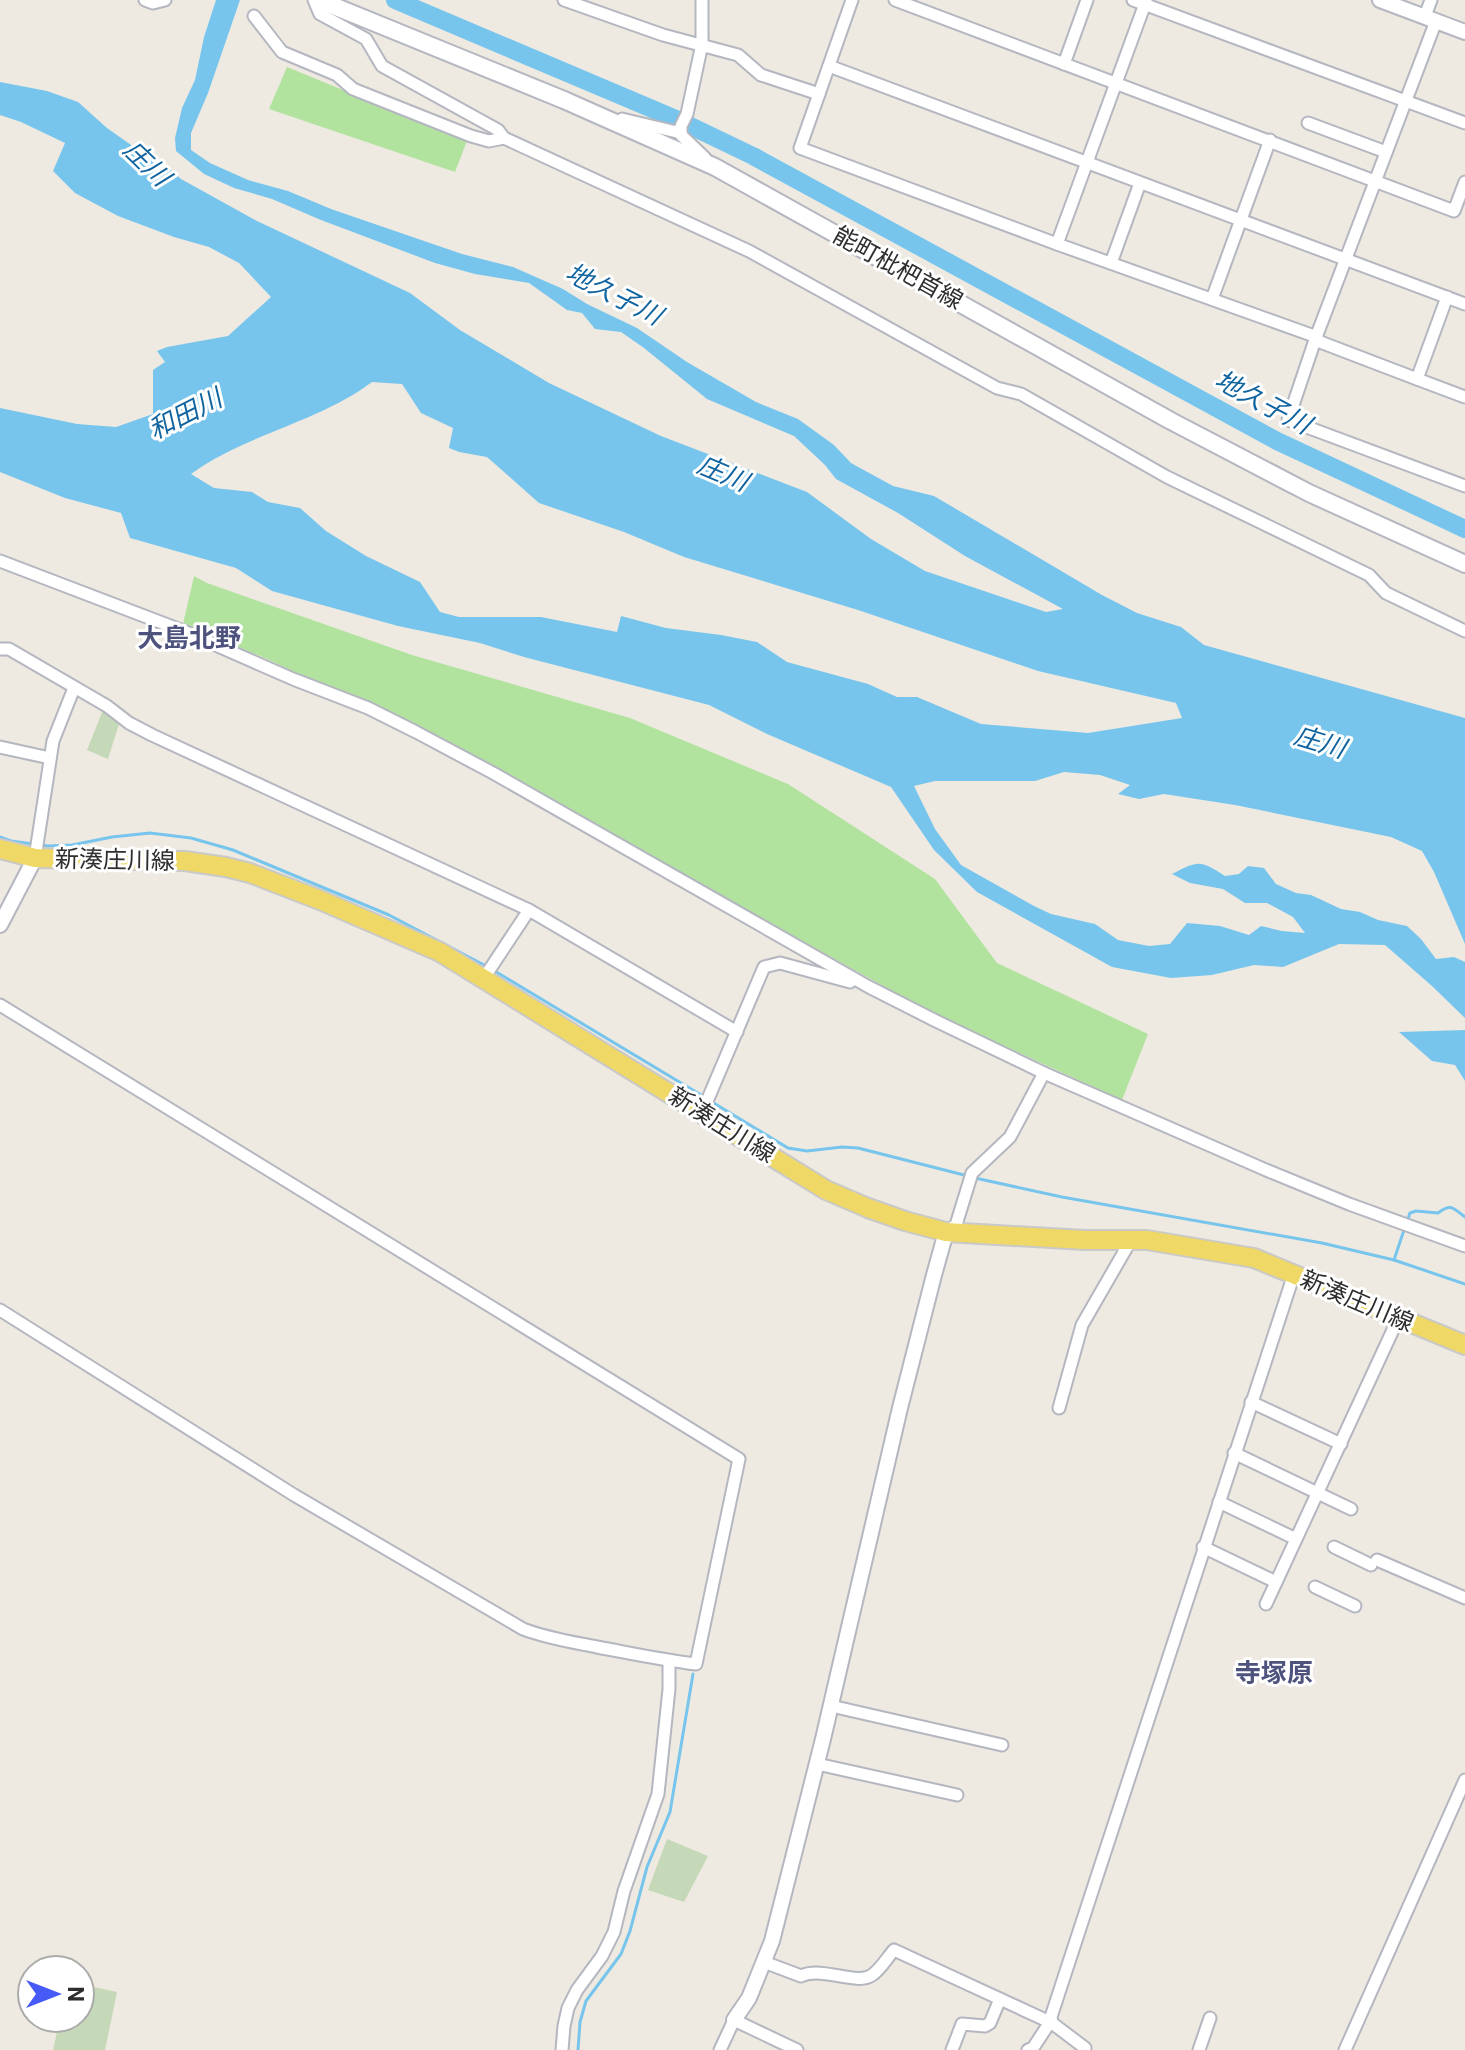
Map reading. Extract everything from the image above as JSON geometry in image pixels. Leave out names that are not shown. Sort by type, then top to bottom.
[{"type":"main road","name":"能町枇杷首線","points":[[316,0],[475,63],[715,167],[1171,421],[1309,493],[1462,565]]},
{"type":"main road","name":"新湊庄川線","points":[[0,849],[35,858],[185,861],[226,867],[250,873],[393,931],[440,952],[484,978],[826,1190],[892,1216],[946,1232],[1085,1240],[1147,1240],[1254,1258],[1465,1345]]},
{"type":"street","points":[[145,0],[153,3],[165,0]]},
{"type":"street","points":[[316,0],[320,14],[366,39],[382,66],[498,130],[504,138],[749,251],[997,388],[1021,394],[1167,477],[1369,575],[1386,593],[1465,631]]},
{"type":"street","points":[[564,0],[663,35],[738,55],[761,75],[819,94]]},
{"type":"street","points":[[702,0],[702,44],[681,135],[715,167]]},
{"type":"street","points":[[852,0],[800,148],[1212,299],[1465,397]]},
{"type":"street","points":[[895,0],[1460,213],[1465,182]]},
{"type":"street","points":[[1064,64],[1087,0]]},
{"type":"street","points":[[1380,0],[1465,32]]},
{"type":"street","points":[[1431,0],[1430,19],[1405,100],[1288,420],[1465,486]]},
{"type":"street","points":[[1057,244],[1117,84],[1142,1],[1465,123]]},
{"type":"street","points":[[254,16],[282,52],[337,75],[353,89],[471,136],[489,141],[504,138]]},
{"type":"street","points":[[829,66],[1465,304]]},
{"type":"street","points":[[616,123],[622,119],[681,133]]},
{"type":"street","points":[[1308,123],[1386,152]]},
{"type":"street","points":[[1212,299],[1270,140]]},
{"type":"street","points":[[1111,263],[1140,183]]},
{"type":"street","points":[[1417,379],[1447,297]]},
{"type":"street","points":[[0,561],[186,632],[368,708],[493,773],[869,987],[1044,1073],[1293,1181],[1465,1246]]},
{"type":"street","points":[[0,649],[9,649],[152,735],[529,910],[737,1032]]},
{"type":"street","points":[[0,925],[35,858],[53,741],[74,688]]},
{"type":"street","points":[[0,747],[50,758]]},
{"type":"street","points":[[484,978],[529,910]]},
{"type":"street","points":[[702,1113],[764,967],[780,963],[869,987]]},
{"type":"street","points":[[0,1005],[739,1459],[696,1664],[534,1634],[523,1629],[294,1495],[0,1310]]},
{"type":"street","points":[[720,2050],[749,1998],[772,1941],[831,1706],[900,1408],[946,1232],[956,1225],[971,1176],[1010,1137],[1044,1073]]},
{"type":"street","points":[[1059,1408],[1082,1325],[1131,1240]]},
{"type":"street","points":[[1028,2050],[1033,2048],[1051,2022],[1294,1274]]},
{"type":"street","points":[[1266,1604],[1398,1319]]},
{"type":"street","points":[[1251,1402],[1341,1444]]},
{"type":"street","points":[[1234,1453],[1351,1509]]},
{"type":"street","points":[[1219,1502],[1296,1539]]},
{"type":"street","points":[[1203,1547],[1276,1582]]},
{"type":"street","points":[[1334,1547],[1465,1598]]},
{"type":"street","points":[[1315,1587],[1355,1606]]},
{"type":"street","points":[[562,2050],[568,2008],[614,1932],[624,1891],[658,1794],[669,1661]]},
{"type":"street","points":[[831,1706],[1002,1745]]},
{"type":"street","points":[[817,1764],[957,1795]]},
{"type":"street","points":[[1345,2050],[1465,1780]]},
{"type":"street","points":[[764,1962],[801,1976],[819,1972],[862,1978],[871,1976],[894,1950],[1051,2022],[1084,2050]]},
{"type":"street","points":[[952,2050],[962,2024],[985,2026],[990,2023],[1000,1999]]},
{"type":"street","points":[[1199,2050],[1210,2018]]},
{"type":"street","points":[[734,2020],[797,2050]]},
{"type":"green space","points":[[287,67],[467,141],[455,172],[269,109]]},
{"type":"green space","points":[[194,576],[412,655],[630,718],[788,784],[935,879],[997,963],[1148,1034],[1122,1100],[932,1013],[438,739],[267,659],[183,624]]},
{"type":"green space","points":[[103,710],[119,724],[108,759],[87,750]]},
{"type":"green space","points":[[667,1839],[708,1856],[684,1902],[648,1890]]},
{"type":"green space","points":[[96,1987],[117,1992],[105,2050],[53,2050],[56,2034],[96,2034]]},
{"type":"water","points":[[216,0],[240,0],[191,133],[191,150],[210,163],[248,180],[288,191],[462,254],[513,267],[563,289],[637,328],[687,362],[756,402],[798,419],[834,445],[851,463],[893,486],[934,496],[1102,595],[1137,613],[1181,627],[1204,645],[1465,718],[1465,944],[1422,851],[1391,837],[1235,805],[1164,794],[1139,799],[1118,794],[1130,785],[1100,775],[1064,772],[1035,781],[935,781],[914,786],[935,829],[961,865],[1051,914],[1095,924],[1118,940],[1149,946],[1170,944],[1187,923],[1220,926],[1249,935],[1261,926],[1305,933],[1293,917],[1267,903],[1245,903],[1223,889],[1190,883],[1172,874],[1194,864],[1210,867],[1225,876],[1239,874],[1248,866],[1264,868],[1276,884],[1296,893],[1311,895],[1341,909],[1360,912],[1378,920],[1407,926],[1436,959],[1454,957],[1465,962],[1465,1018],[1385,945],[1339,944],[1283,967],[1254,965],[1212,975],[1171,978],[1112,967],[977,892],[934,850],[891,787],[767,734],[709,705],[272,591],[236,568],[130,538],[121,513],[65,498],[0,472],[0,408],[77,424],[116,427],[153,414],[153,370],[165,362],[157,351],[228,336],[271,297],[239,263],[209,247],[118,216],[75,193],[53,171],[65,143],[0,115],[0,82],[47,91],[78,102],[107,128],[181,179],[257,221],[410,293],[460,330],[549,383],[661,436],[807,492],[871,539],[925,571],[1046,612],[1063,609],[965,556],[898,513],[836,479],[794,436],[707,399],[621,332],[595,329],[582,313],[567,310],[529,283],[475,274],[435,263],[204,174],[176,151],[175,138],[182,108],[195,80]],"holes":[[[372,382],[402,384],[421,413],[453,428],[449,448],[487,457],[539,503],[624,532],[684,557],[858,610],[1038,671],[1176,703],[1182,718],[1088,733],[981,724],[917,697],[897,697],[868,684],[787,662],[757,642],[666,628],[621,616],[617,632],[541,617],[459,617],[440,612],[420,582],[366,556],[326,531],[300,508],[268,502],[252,492],[214,488],[191,474],[212,460],[328,408]]]},
{"type":"water","points":[[1465,1030],[1465,1081],[1455,1065],[1432,1061],[1399,1032]]},
{"type":"waterway","name":"地久子川","points":[[395,0],[676,119],[753,156],[1277,441],[1465,529]]},
{"type":"waterway","points":[[0,837],[48,846],[150,833],[191,838],[233,850],[389,915],[486,966]]},
{"type":"waterway","points":[[493,970],[706,1098]]},
{"type":"waterway","points":[[712,1102],[788,1148],[807,1151],[858,1148],[968,1176]]},
{"type":"waterway","points":[[975,1178],[1062,1197],[1322,1243],[1394,1260],[1465,1284]]},
{"type":"waterway","points":[[1407,1222],[1410,1213],[1438,1213],[1449,1207],[1465,1217]]},
{"type":"waterway","points":[[1394,1260],[1404,1230]]},
{"type":"waterway","points":[[578,2050],[580,2022],[586,2001],[621,1954],[647,1867],[670,1812],[693,1674]]},
{"type":"district","name":"大島北野","points":[[189,638]]},
{"type":"district","name":"寺塚原","points":[[1274,1673]]},
{"type":"water label","name":"庄川","points":[[147,163]]},
{"type":"water label","name":"和田川","points":[[185,414]]},
{"type":"water label","name":"庄川","points":[[723,473]]},
{"type":"water label","name":"庄川","points":[[1320,742]]}]
